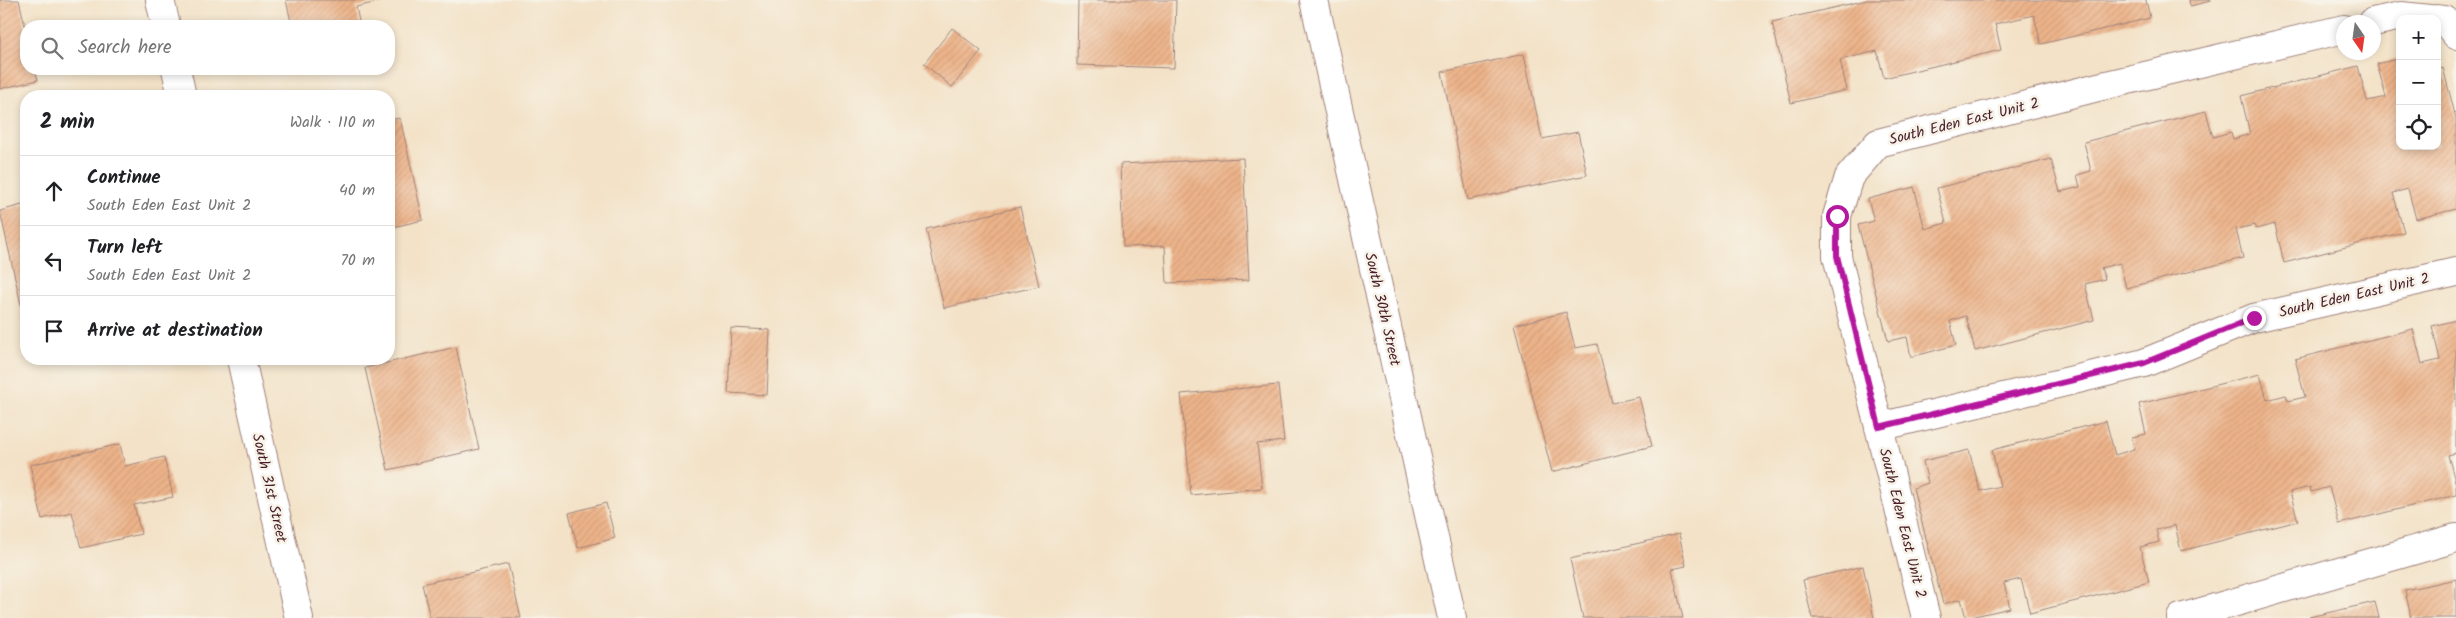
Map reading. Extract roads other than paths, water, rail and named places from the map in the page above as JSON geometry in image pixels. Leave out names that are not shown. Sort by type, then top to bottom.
[{"type":"street","points":[[160,0],[165,20]]},
{"type":"street","name":"South 30th Street","points":[[1314,0],[1452,618]]},
{"type":"street","points":[[2381,20],[2396,17]]},
{"type":"street","points":[[2441,20],[2444,20],[2456,35]]},
{"type":"street","name":"South Eden East Unit 2","points":[[1926,618],[1837,256],[1837,216],[1849,177],[1878,143],[2098,87],[2336,31]]},
{"type":"street","points":[[177,75],[181,90]]},
{"type":"street","name":"South Eden East Unit 2","points":[[1879,427],[2144,363],[2254,318],[2456,272]]},
{"type":"street","name":"South 31st Street","points":[[242,365],[299,618]]},
{"type":"street","points":[[2181,618],[2456,538]]}]
